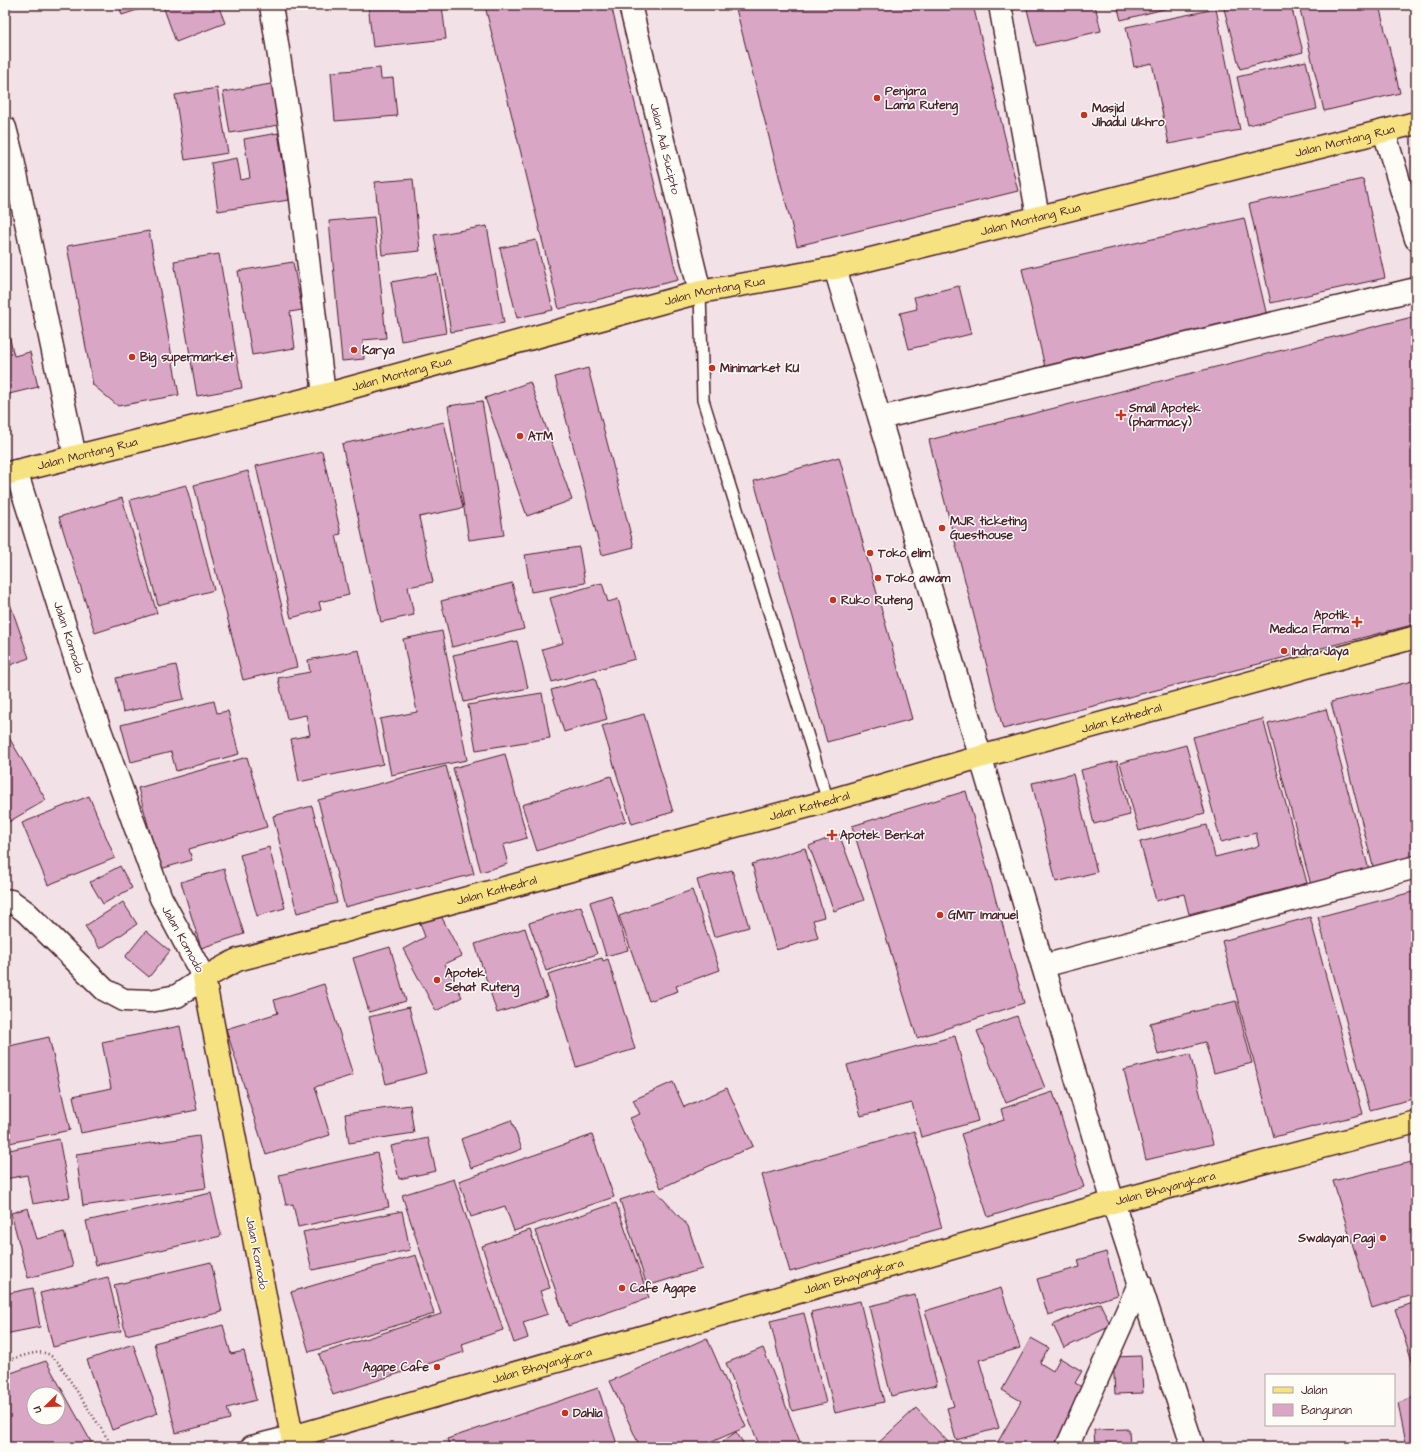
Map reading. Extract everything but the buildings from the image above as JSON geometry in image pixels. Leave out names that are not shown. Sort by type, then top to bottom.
[{"type":"main road","name":"Jalan Montang Rua","points":[[10,473],[324,395],[700,292],[835,268],[1416,123]]},
{"type":"main road","name":"Jalan Kathedral","points":[[204,978],[237,960],[828,802],[980,757],[1416,637]]},
{"type":"main road","name":"Jalan Komodo","points":[[204,978],[293,1442]]},
{"type":"main road","name":"Jalan Bhayangkara","points":[[293,1442],[1113,1202],[1416,1122]]},
{"type":"street","points":[[271,5],[300,191],[324,395]]},
{"type":"street","name":"Jalan Adi Sucipto","points":[[630,5],[700,292]]},
{"type":"street","points":[[1000,5],[1038,217]]},
{"type":"street","points":[[5,128],[75,457]]},
{"type":"street","points":[[1384,131],[1416,239]]},
{"type":"street","points":[[835,268],[1113,1202],[1193,1447]]},
{"type":"street","points":[[880,418],[1416,289]]},
{"type":"street","name":"Jalan Komodo","points":[[10,473],[83,683],[161,898],[204,978]]},
{"type":"street","points":[[1043,966],[1416,867]]},
{"type":"street","points":[[5,900],[11,901],[26,912],[105,990],[124,1000],[150,1001],[177,996],[204,978]]},
{"type":"street","points":[[1067,1447],[1140,1282]]},
{"type":"street","points":[[252,1447],[293,1442]]},
{"type":"lane","points":[[700,292],[703,400],[828,802]]},
{"type":"path","points":[[5,1361],[45,1352],[52,1356],[58,1362],[113,1447]]},
{"type":"place","name":"Penjara Lama Ruteng","points":[[877,98]]},
{"type":"place","name":"Masjid Jihadul Ukhro","points":[[1084,115]]},
{"type":"place","name":"Karya","points":[[354,350]]},
{"type":"place","name":"Big supermarket","points":[[132,357]]},
{"type":"place","name":"Minimarket KU","points":[[712,368]]},
{"type":"place","name":"Small Apotek (pharmacy)","points":[[1121,415]]},
{"type":"place","name":"ATM","points":[[520,436]]},
{"type":"place","name":"MJR ticketing Guesthouse","points":[[942,528]]},
{"type":"place","name":"Toko elim","points":[[870,553]]},
{"type":"place","name":"Toko awam","points":[[878,578]]},
{"type":"place","name":"Ruko Ruteng","points":[[833,600]]},
{"type":"place","name":"Apotik Medica Farma","points":[[1357,622]]},
{"type":"place","name":"Indra Jaya","points":[[1284,651]]},
{"type":"place","name":"Apotek Berkat","points":[[832,835]]},
{"type":"place","name":"GMIT Imanuel","points":[[940,915]]},
{"type":"place","name":"Apotek Sehat Ruteng","points":[[437,980]]},
{"type":"place","name":"Swalayan Pagi","points":[[1383,1238]]},
{"type":"place","name":"Cafe Agape","points":[[622,1288]]},
{"type":"place","name":"Agape Cafe","points":[[437,1367]]},
{"type":"place","name":"Dahlia","points":[[565,1413]]}]
